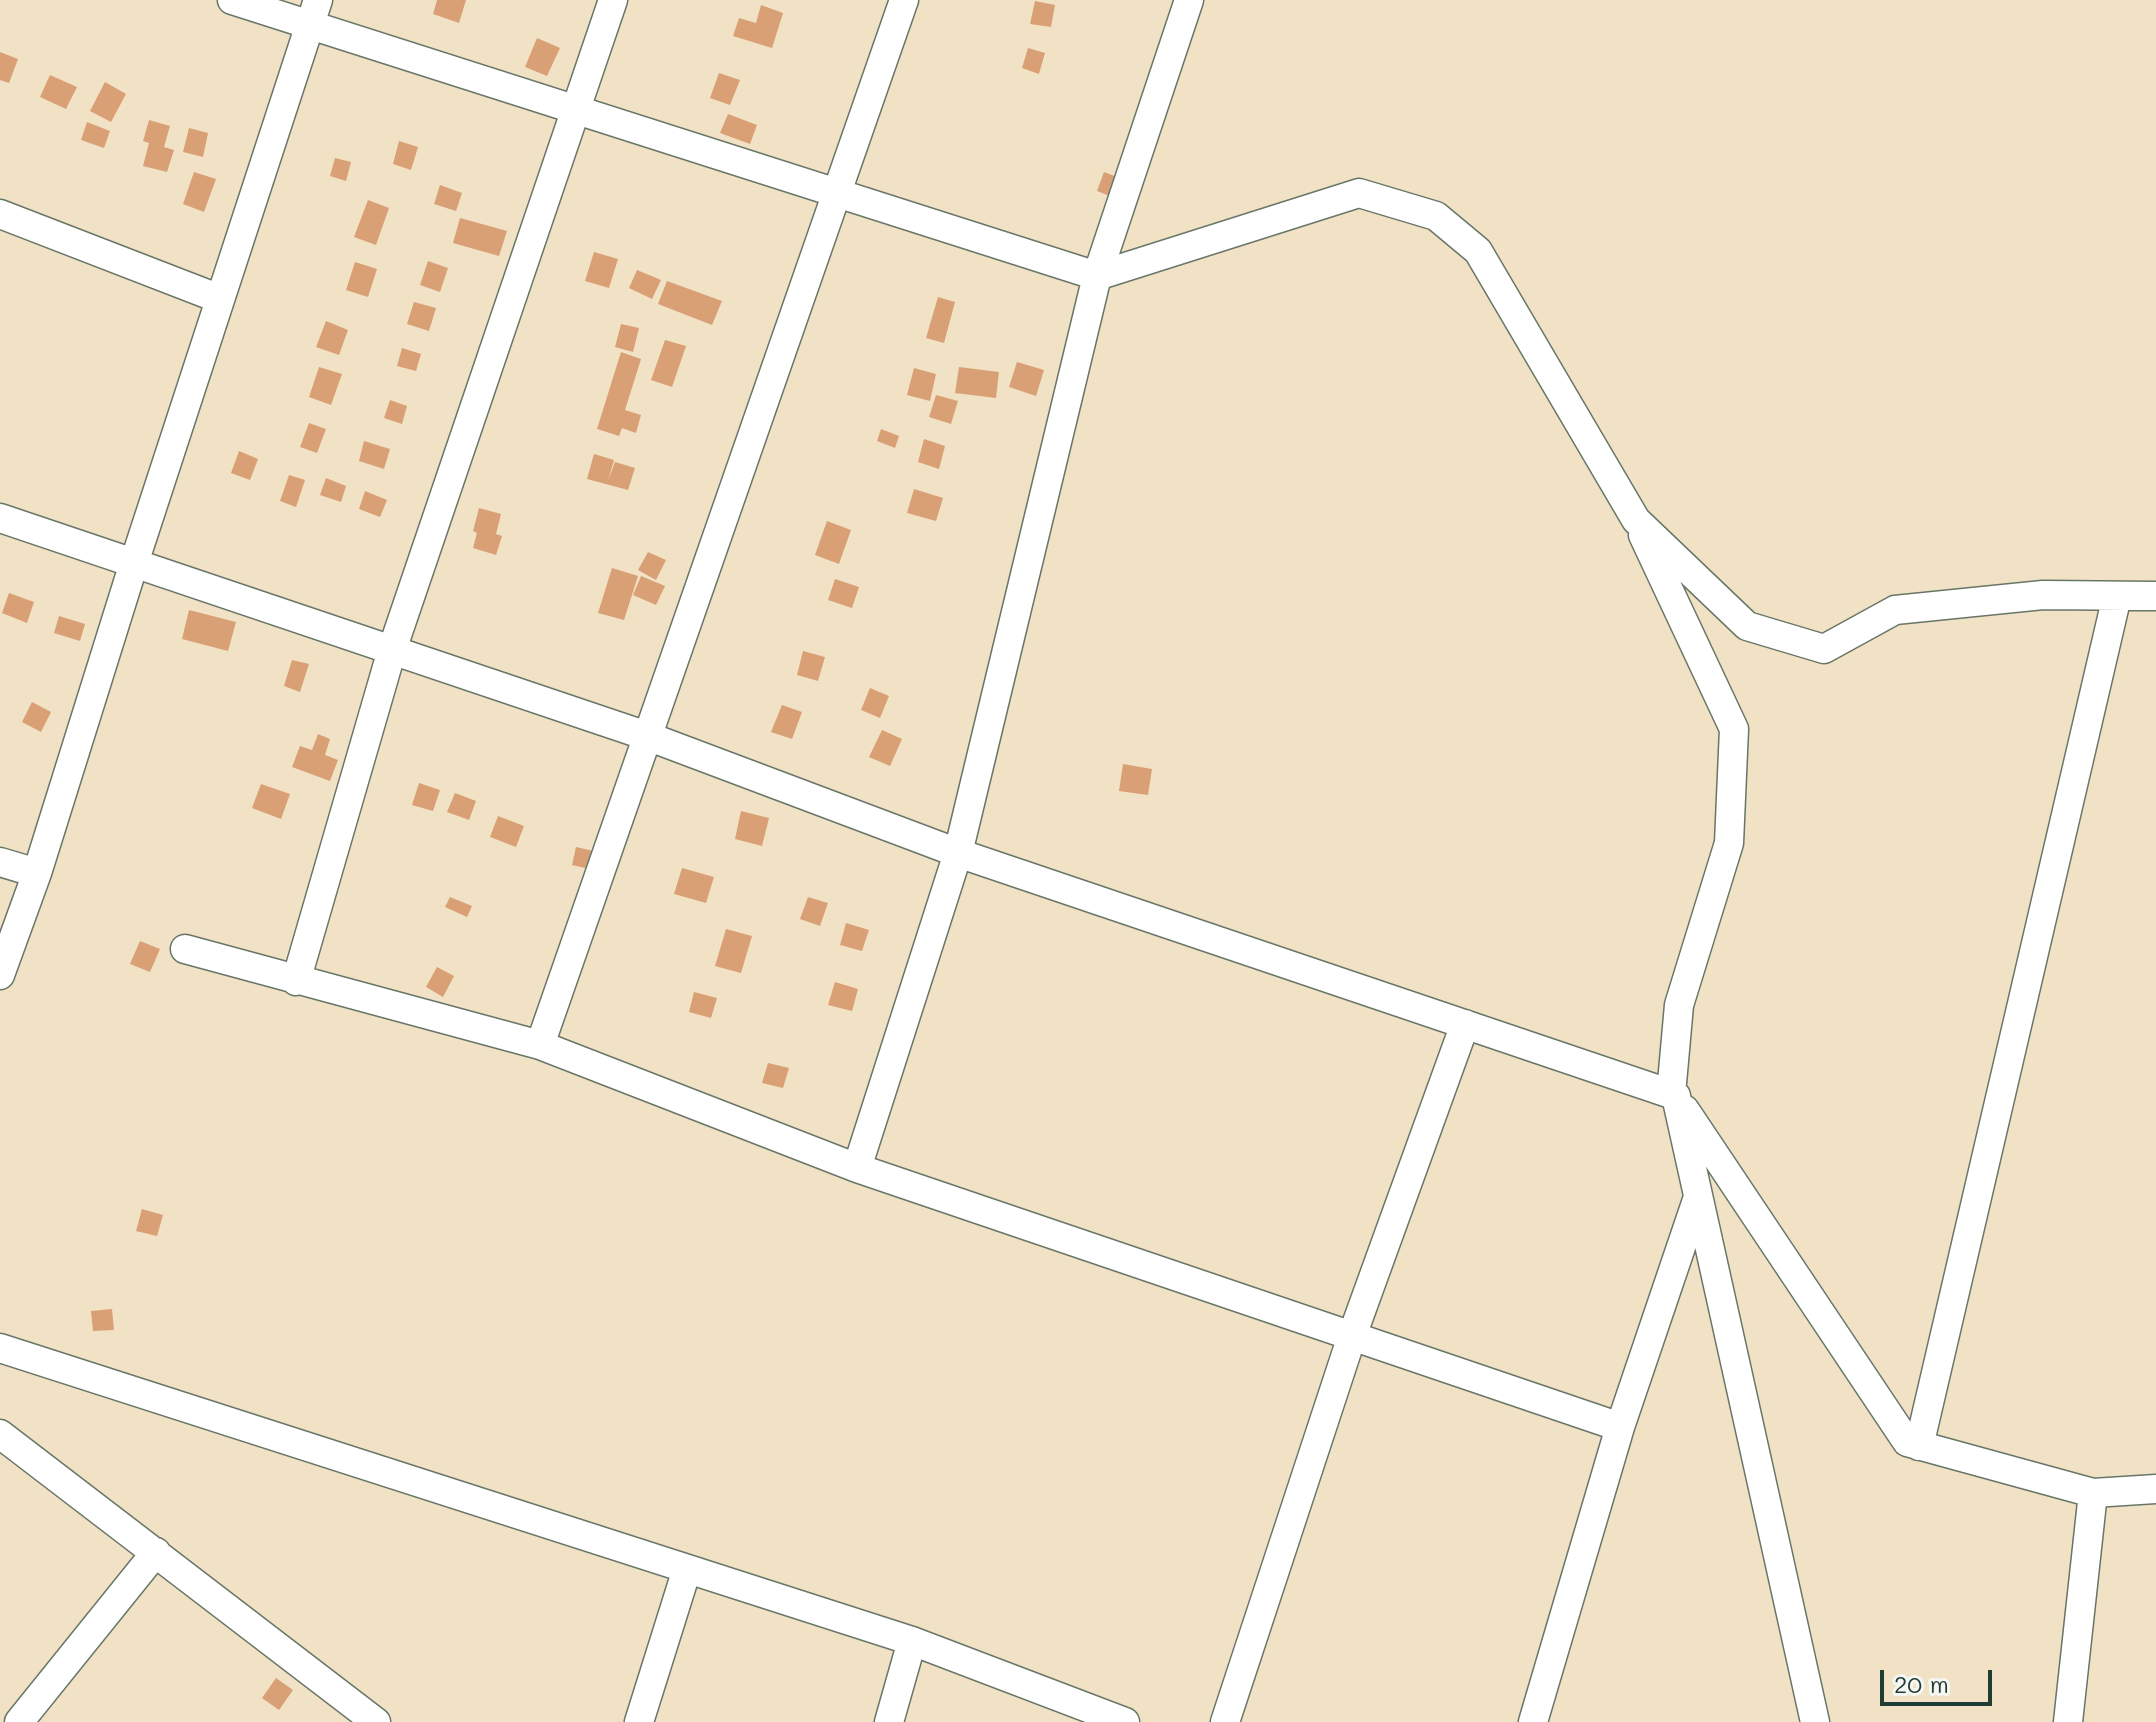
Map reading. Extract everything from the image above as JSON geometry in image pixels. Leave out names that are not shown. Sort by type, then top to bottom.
[{"type":"street","points":[[232,0],[314,12],[577,110],[1097,276],[1359,193],[1436,216],[1478,251],[1636,520],[1734,729],[1729,843],[1679,1005],[1673,1095],[1815,1722]]},
{"type":"street","points":[[296,981],[392,650],[613,0]]},
{"type":"street","points":[[540,1045],[904,0]]},
{"type":"street","points":[[857,1168],[958,853],[1097,276],[1189,0]]},
{"type":"street","points":[[0,975],[37,873],[134,563],[314,12]]},
{"type":"street","points":[[0,214],[220,299]]},
{"type":"street","points":[[0,518],[647,736],[958,853],[1673,1095],[1907,1442],[2093,1493],[2156,1489]]},
{"type":"street","points":[[1636,520],[1747,626],[1824,649],[1895,610],[2043,595],[2156,596]]},
{"type":"street","points":[[1919,1446],[2117,596]]},
{"type":"street","points":[[0,862],[37,873]]},
{"type":"street","points":[[185,949],[540,1045],[857,1168],[1620,1427]]},
{"type":"street","points":[[1225,1722],[1352,1336],[1465,1024]]},
{"type":"street","points":[[1533,1722],[1620,1427],[1698,1197]]},
{"type":"street","points":[[0,1348],[912,1641],[1125,1722]]},
{"type":"street","points":[[0,1434],[376,1722]]},
{"type":"street","points":[[2068,1722],[2093,1493]]},
{"type":"street","points":[[19,1722],[156,1552]]},
{"type":"street","points":[[639,1722],[687,1569]]},
{"type":"street","points":[[889,1722],[912,1641]]},
{"type":"building","points":[[437,0],[466,0],[459,23],[433,14]]},
{"type":"building","points":[[1035,1],[1055,5],[1051,27],[1030,24]]},
{"type":"building","points":[[761,5],[783,13],[772,48],[733,36],[739,18],[756,23]]},
{"type":"building","points":[[537,38],[560,48],[547,76],[525,67]]},
{"type":"building","points":[[1028,48],[1045,53],[1039,74],[1022,68]]},
{"type":"building","points":[[0,52],[18,59],[9,83],[0,80]]},
{"type":"building","points":[[719,73],[740,80],[730,105],[710,98]]},
{"type":"building","points":[[50,75],[77,87],[66,109],[40,97]]},
{"type":"building","points":[[105,82],[126,94],[111,122],[90,111]]},
{"type":"building","points":[[728,114],[757,125],[750,144],[720,133]]},
{"type":"building","points":[[149,120],[170,126],[164,147],[174,150],[167,172],[143,166],[149,143],[143,141]]},
{"type":"building","points":[[87,122],[110,131],[104,148],[81,140]]},
{"type":"building","points":[[189,128],[208,133],[203,157],[183,152]]},
{"type":"building","points":[[399,141],[418,147],[411,170],[393,164]]},
{"type":"building","points":[[335,158],[351,162],[346,181],[330,176]]},
{"type":"building","points":[[194,172],[216,179],[204,212],[183,204]]},
{"type":"building","points":[[1104,172],[1128,181],[1120,200],[1097,191]]},
{"type":"building","points":[[440,185],[462,193],[456,211],[434,204]]},
{"type":"building","points":[[368,200],[389,208],[376,245],[354,237]]},
{"type":"building","points":[[460,218],[507,231],[499,256],[453,243]]},
{"type":"building","points":[[594,252],[618,259],[609,288],[585,281]]},
{"type":"building","points":[[428,261],[448,268],[440,292],[420,285]]},
{"type":"building","points":[[355,262],[377,269],[368,297],[346,290]]},
{"type":"building","points":[[637,270],[661,280],[652,299],[629,288]]},
{"type":"building","points":[[667,281],[722,301],[712,325],[658,304]]},
{"type":"building","points":[[938,297],[955,302],[944,343],[926,338]]},
{"type":"building","points":[[414,302],[436,308],[429,331],[407,324]]},
{"type":"building","points":[[326,321],[348,330],[339,355],[316,347]]},
{"type":"building","points":[[621,324],[639,328],[633,352],[615,347]]},
{"type":"building","points":[[665,340],[686,346],[672,387],[651,380]]},
{"type":"building","points":[[402,348],[421,354],[416,371],[397,366]]},
{"type":"building","points":[[621,352],[641,359],[625,410],[641,415],[636,433],[622,428],[619,436],[597,429]]},
{"type":"building","points":[[1017,362],[1044,370],[1036,396],[1009,387]]},
{"type":"building","points":[[319,367],[342,374],[331,405],[309,397]]},
{"type":"building","points":[[959,367],[999,372],[996,398],[955,393]]},
{"type":"building","points":[[914,368],[936,374],[930,401],[907,395]]},
{"type":"building","points":[[936,395],[958,401],[951,424],[929,417]]},
{"type":"building","points":[[390,400],[407,406],[402,424],[384,418]]},
{"type":"building","points":[[309,423],[326,429],[317,453],[300,447]]},
{"type":"building","points":[[881,429],[899,436],[895,448],[877,441]]},
{"type":"building","points":[[924,439],[945,446],[939,469],[918,462]]},
{"type":"building","points":[[364,441],[390,449],[384,469],[359,461]]},
{"type":"building","points":[[239,451],[258,459],[250,480],[231,473]]},
{"type":"building","points":[[594,454],[614,460],[608,481],[615,462],[635,468],[628,490],[587,479]]},
{"type":"building","points":[[289,475],[305,480],[296,507],[280,501]]},
{"type":"building","points":[[326,478],[346,486],[341,502],[320,495]]},
{"type":"building","points":[[914,489],[943,498],[936,521],[907,513]]},
{"type":"building","points":[[365,491],[387,500],[380,517],[359,509]]},
{"type":"building","points":[[479,508],[501,514],[496,534],[502,536],[496,555],[473,548],[477,533],[473,531]]},
{"type":"building","points":[[827,521],[851,530],[839,564],[815,555]]},
{"type":"building","points":[[648,552],[666,560],[656,580],[638,570]]},
{"type":"building","points":[[612,568],[638,576],[624,620],[598,613]]},
{"type":"building","points":[[641,576],[665,586],[656,605],[633,595]]},
{"type":"building","points":[[835,579],[859,587],[852,608],[828,600]]},
{"type":"building","points":[[9,593],[34,602],[27,623],[2,613]]},
{"type":"building","points":[[189,610],[236,622],[228,651],[182,639]]},
{"type":"building","points":[[59,616],[85,624],[80,641],[54,633]]},
{"type":"building","points":[[803,651],[825,657],[818,681],[797,675]]},
{"type":"building","points":[[292,660],[309,664],[300,692],[284,686]]},
{"type":"building","points":[[870,688],[889,696],[880,718],[861,710]]},
{"type":"building","points":[[32,702],[51,712],[41,732],[22,722]]},
{"type":"building","points":[[782,705],[802,712],[792,739],[771,732]]},
{"type":"building","points":[[882,730],[902,739],[890,766],[869,757]]},
{"type":"building","points":[[318,734],[330,739],[325,755],[338,760],[330,781],[292,767],[300,746],[312,750]]},
{"type":"building","points":[[1123,764],[1152,769],[1148,795],[1119,791]]},
{"type":"building","points":[[419,783],[440,790],[433,811],[412,805]]},
{"type":"building","points":[[261,784],[290,794],[281,819],[252,808]]},
{"type":"building","points":[[455,793],[476,801],[469,820],[447,812]]},
{"type":"building","points":[[741,811],[769,818],[762,846],[735,839]]},
{"type":"building","points":[[498,816],[524,826],[516,847],[490,837]]},
{"type":"building","points":[[576,847],[598,852],[594,870],[572,865]]},
{"type":"building","points":[[682,868],[714,877],[706,903],[674,894]]},
{"type":"building","points":[[450,897],[472,906],[467,917],[445,907]]},
{"type":"building","points":[[808,897],[828,903],[820,926],[800,919]]},
{"type":"building","points":[[846,923],[869,930],[862,951],[840,945]]},
{"type":"building","points":[[726,929],[752,936],[741,973],[715,966]]},
{"type":"building","points":[[140,941],[160,949],[150,972],[130,964]]},
{"type":"building","points":[[437,967],[454,976],[443,997],[426,987]]},
{"type":"building","points":[[835,982],[858,989],[852,1011],[828,1005]]},
{"type":"building","points":[[694,992],[717,998],[711,1018],[689,1012]]},
{"type":"building","points":[[768,1063],[789,1068],[783,1088],[762,1083]]},
{"type":"building","points":[[142,1209],[163,1215],[157,1236],[136,1231]]},
{"type":"building","points":[[112,1309],[114,1330],[93,1331],[91,1311]]},
{"type":"building","points":[[276,1678],[293,1690],[279,1710],[262,1698]]}]
